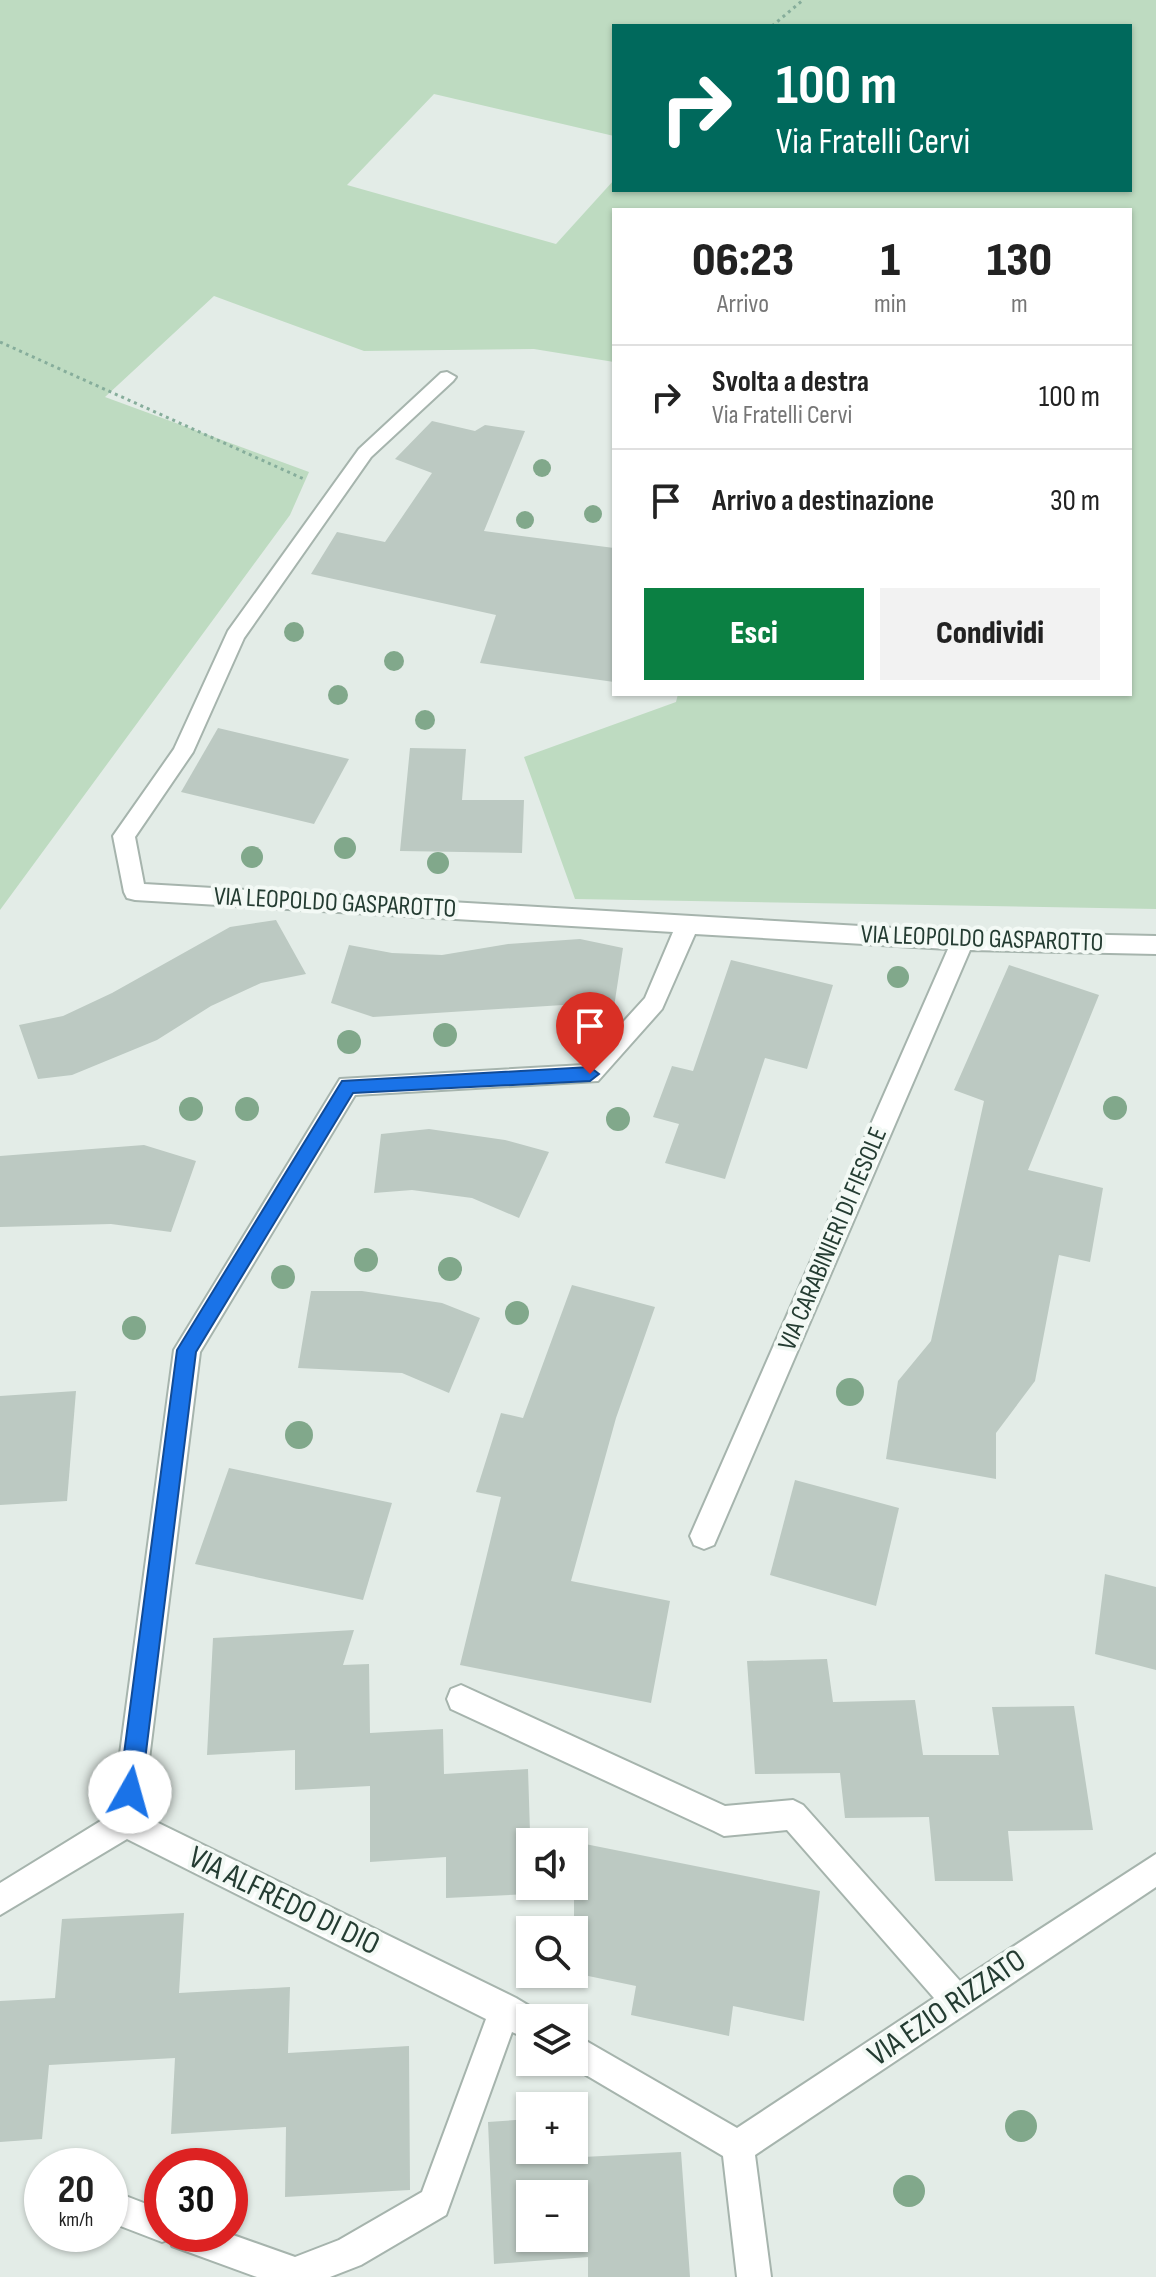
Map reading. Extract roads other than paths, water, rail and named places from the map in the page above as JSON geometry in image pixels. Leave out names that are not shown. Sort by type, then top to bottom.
[{"type":"street","name":"VIA LEOPOLDO GASPAROTTO","points":[[447,377],[365,453],[235,636],[183,752],[124,836],[135,892],[963,941],[1156,945]]},
{"type":"street","points":[[0,1900],[126,1823],[187,1350],[348,1086],[590,1074],[654,1003],[688,923]]},
{"type":"street","name":"VIA CARABINIERI DI FIESOLE","points":[[704,1536],[963,941]]},
{"type":"street","points":[[461,1699],[724,1821],[793,1815],[957,2001]]},
{"type":"street","name":"VIA ALFREDO DI DIO","points":[[126,1823],[516,2016]]},
{"type":"street","name":"VIA EZIO RIZZATO","points":[[738,2147],[1156,1869]]},
{"type":"street","points":[[234,2252],[295,2274],[349,2253],[434,2203],[516,2021]]},
{"type":"street","points":[[588,2058],[738,2147],[754,2277]]}]
